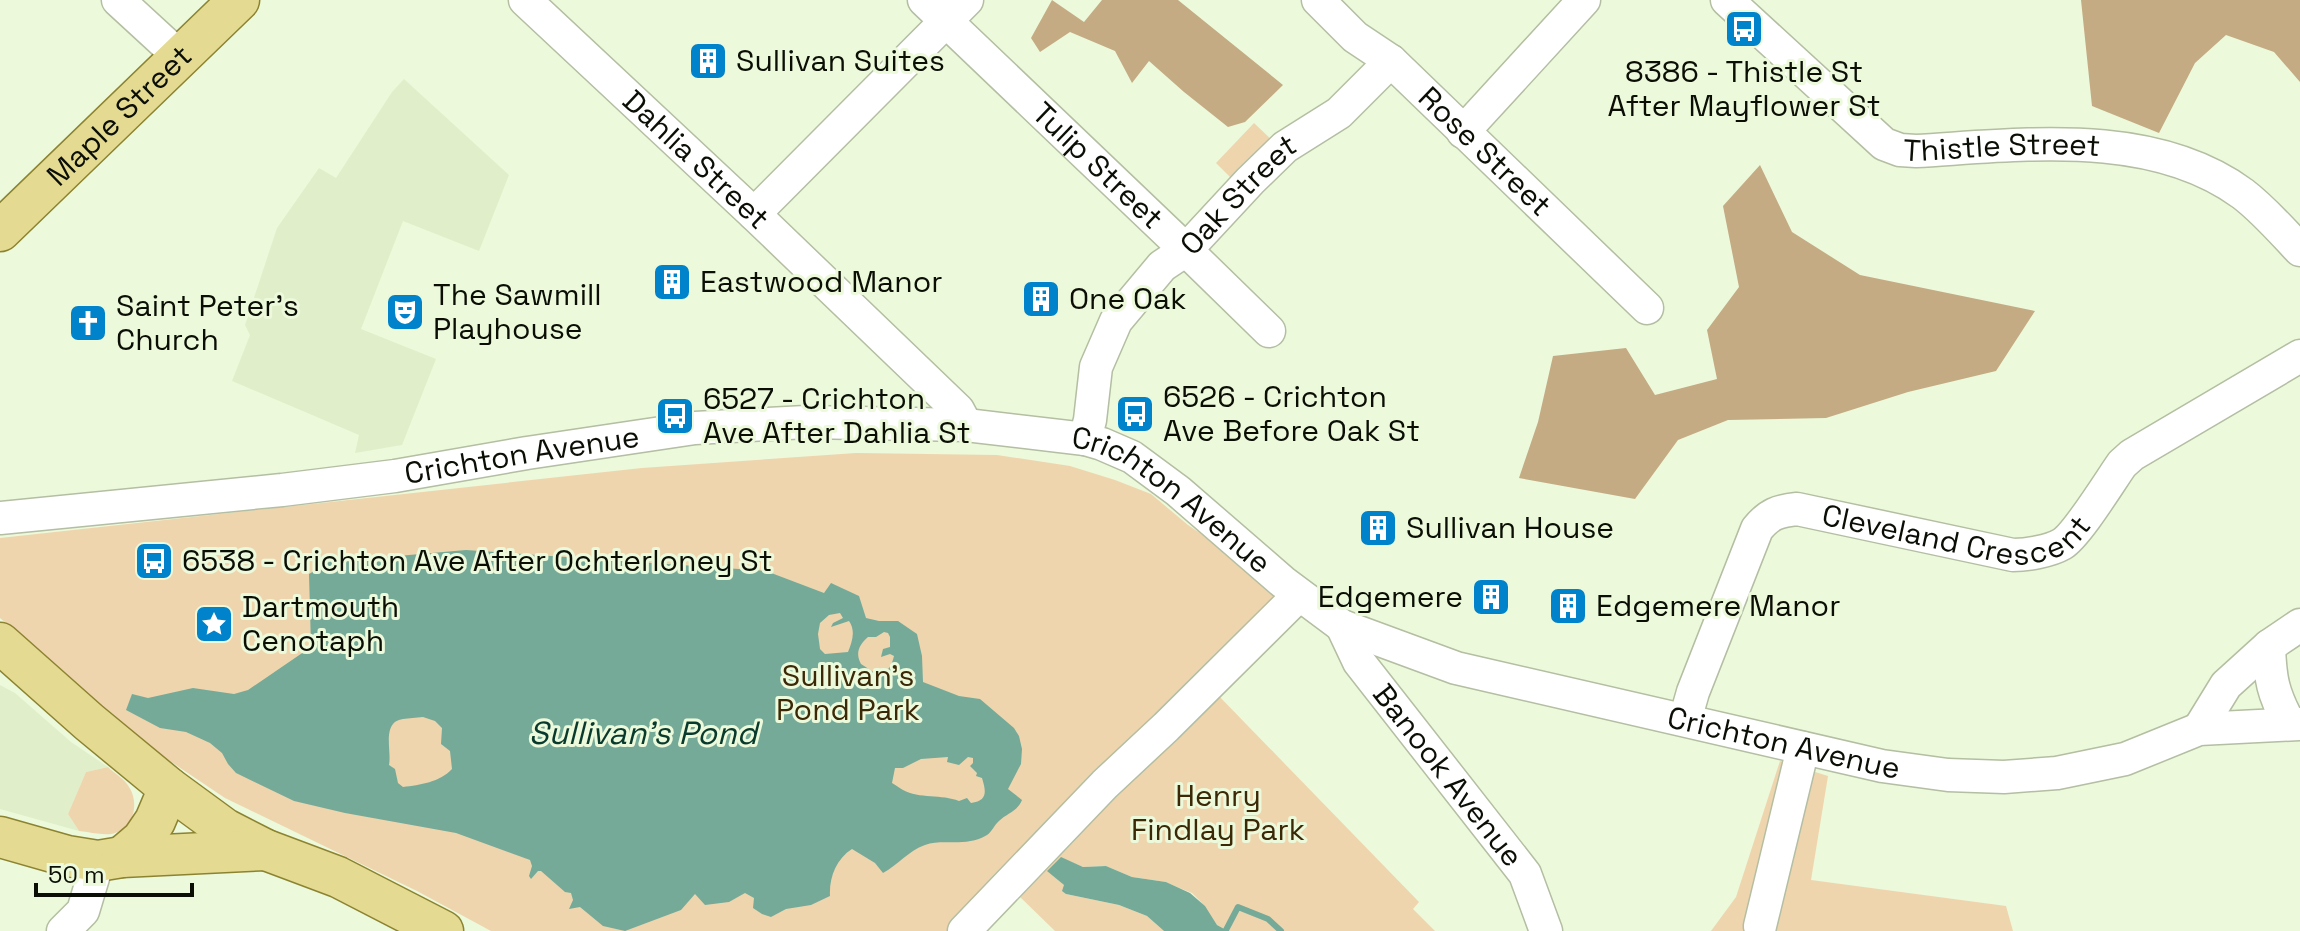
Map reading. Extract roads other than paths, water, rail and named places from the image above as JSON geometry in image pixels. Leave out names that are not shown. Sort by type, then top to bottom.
[{"type":"main road","name":"Maple Street","points":[[0,231],[239,0]]},
{"type":"main road","points":[[0,643],[89,722],[169,788],[225,829],[266,850],[338,877],[423,927]]},
{"type":"main road","points":[[110,859],[142,840],[155,821],[169,788]]},
{"type":"main road","points":[[0,837],[67,856],[110,859],[266,850]]},
{"type":"street","points":[[118,0],[180,57]]},
{"type":"street","name":"Dahlia Street","points":[[525,0],[958,410],[966,425]]},
{"type":"street","name":"Rose Street","points":[[1318,0],[1355,37],[1391,61],[1647,308]]},
{"type":"street","points":[[1463,132],[1584,0]]},
{"type":"street","name":"Thistle Street","points":[[1727,0],[1884,144],[1900,150],[1916,151],[2052,144],[2112,147],[2180,162],[2241,193],[2263,210],[2300,250]]},
{"type":"street","points":[[754,214],[946,7]]},
{"type":"street","name":"Tulip Street","points":[[946,7],[1269,331]]},
{"type":"street","name":"Oak Street","points":[[1085,439],[1096,367],[1116,321],[1162,266],[1186,250],[1285,147],[1339,113],[1391,61]]},
{"type":"street","name":"Cleveland Crescent","points":[[1685,720],[1757,529],[1766,517],[1779,511],[1797,509],[2013,555],[2030,555],[2061,545],[2075,533],[2122,464],[2132,455],[2300,356]]},
{"type":"street","name":"Crichton Avenue","points":[[0,518],[395,476],[695,428],[806,422],[966,425],[1085,439],[1132,457],[1178,491],[1299,595],[1342,626],[1456,668],[1882,766],[1948,775],[2004,777],[2057,773],[2125,759],[2199,729],[2294,724]]},
{"type":"street","points":[[964,931],[1105,784],[1299,595]]},
{"type":"street","points":[[2199,729],[2226,685],[2269,646],[2300,625]]},
{"type":"street","name":"Banook Avenue","points":[[1342,626],[1359,662],[1525,874],[1546,931]]},
{"type":"street","points":[[2269,646],[2276,701],[2294,724]]},
{"type":"street","points":[[1760,926],[1803,748]]},
{"type":"street","points":[[63,931],[83,911],[110,859]]},
{"type":"water","name":"Sullivan's Pond","points":[[466,550],[766,571],[824,593],[831,583],[859,596],[866,618],[898,621],[917,634],[923,682],[959,696],[980,699],[1014,728],[1022,749],[1021,764],[1008,789],[1022,800],[987,835],[971,841],[925,845],[883,873],[875,863],[852,849],[835,870],[830,896],[811,905],[786,909],[771,917],[753,908],[754,898],[745,893],[729,902],[705,905],[695,894],[681,910],[625,931],[603,926],[580,907],[569,909],[573,900],[571,893],[565,892],[541,871],[531,879],[530,860],[456,833],[294,801],[236,773],[222,753],[210,743],[186,732],[160,728],[126,710],[132,694],[148,698],[193,688],[234,694],[248,690],[311,647],[309,574],[329,562]],"holes":[[[840,613],[843,618],[831,627],[849,621],[853,636],[848,652],[825,654],[820,649],[820,623],[829,615]],[[888,633],[890,647],[883,649],[881,657],[894,656],[889,668],[878,675],[861,664],[858,656],[865,640]],[[423,717],[435,721],[442,728],[441,744],[450,751],[452,769],[436,780],[423,784],[403,787],[398,783],[395,769],[389,765],[389,738],[392,725],[403,719]],[[948,757],[947,762],[959,765],[968,757],[973,758],[970,766],[977,773],[976,776],[982,778],[983,798],[971,803],[967,798],[959,801],[916,795],[892,783],[895,768],[903,768],[921,759]]]},
{"type":"water","points":[[1061,857],[1083,867],[1106,866],[1132,877],[1166,882],[1190,893],[1205,906],[1217,925],[1228,931],[1164,931],[1147,916],[1119,905],[1066,894],[1062,891],[1064,885],[1047,871]]},
{"type":"waterway","points":[[1226,930],[1238,907],[1268,919],[1281,931]]},
{"type":"place","name":"8386 - Thistle St After Mayflower St","points":[[1744,29]]},
{"type":"place","name":"Sullivan Suites","points":[[708,61]]},
{"type":"place","name":"Eastwood Manor","points":[[672,282]]},
{"type":"place","name":"One Oak","points":[[1041,299]]},
{"type":"place","name":"The Sawmill Playhouse","points":[[405,312]]},
{"type":"place","name":"Saint Peter's Church","points":[[88,323]]},
{"type":"place","name":"6526 - Crichton Ave Before Oak St","points":[[1135,414]]},
{"type":"place","name":"6527 - Crichton Ave After Dahlia St","points":[[675,416]]},
{"type":"place","name":"Sullivan House","points":[[1378,528]]},
{"type":"place","name":"6538 - Crichton Ave After Ochterloney St","points":[[154,561]]},
{"type":"place","name":"Edgemere","points":[[1491,597]]},
{"type":"place","name":"Edgemere Manor","points":[[1568,606]]},
{"type":"place","name":"Dartmouth Cenotaph","points":[[214,624]]},
{"type":"park label","name":"Sullivan's Pond Park","points":[[848,693]]},
{"type":"park label","name":"Henry Findlay Park","points":[[1218,813]]}]
